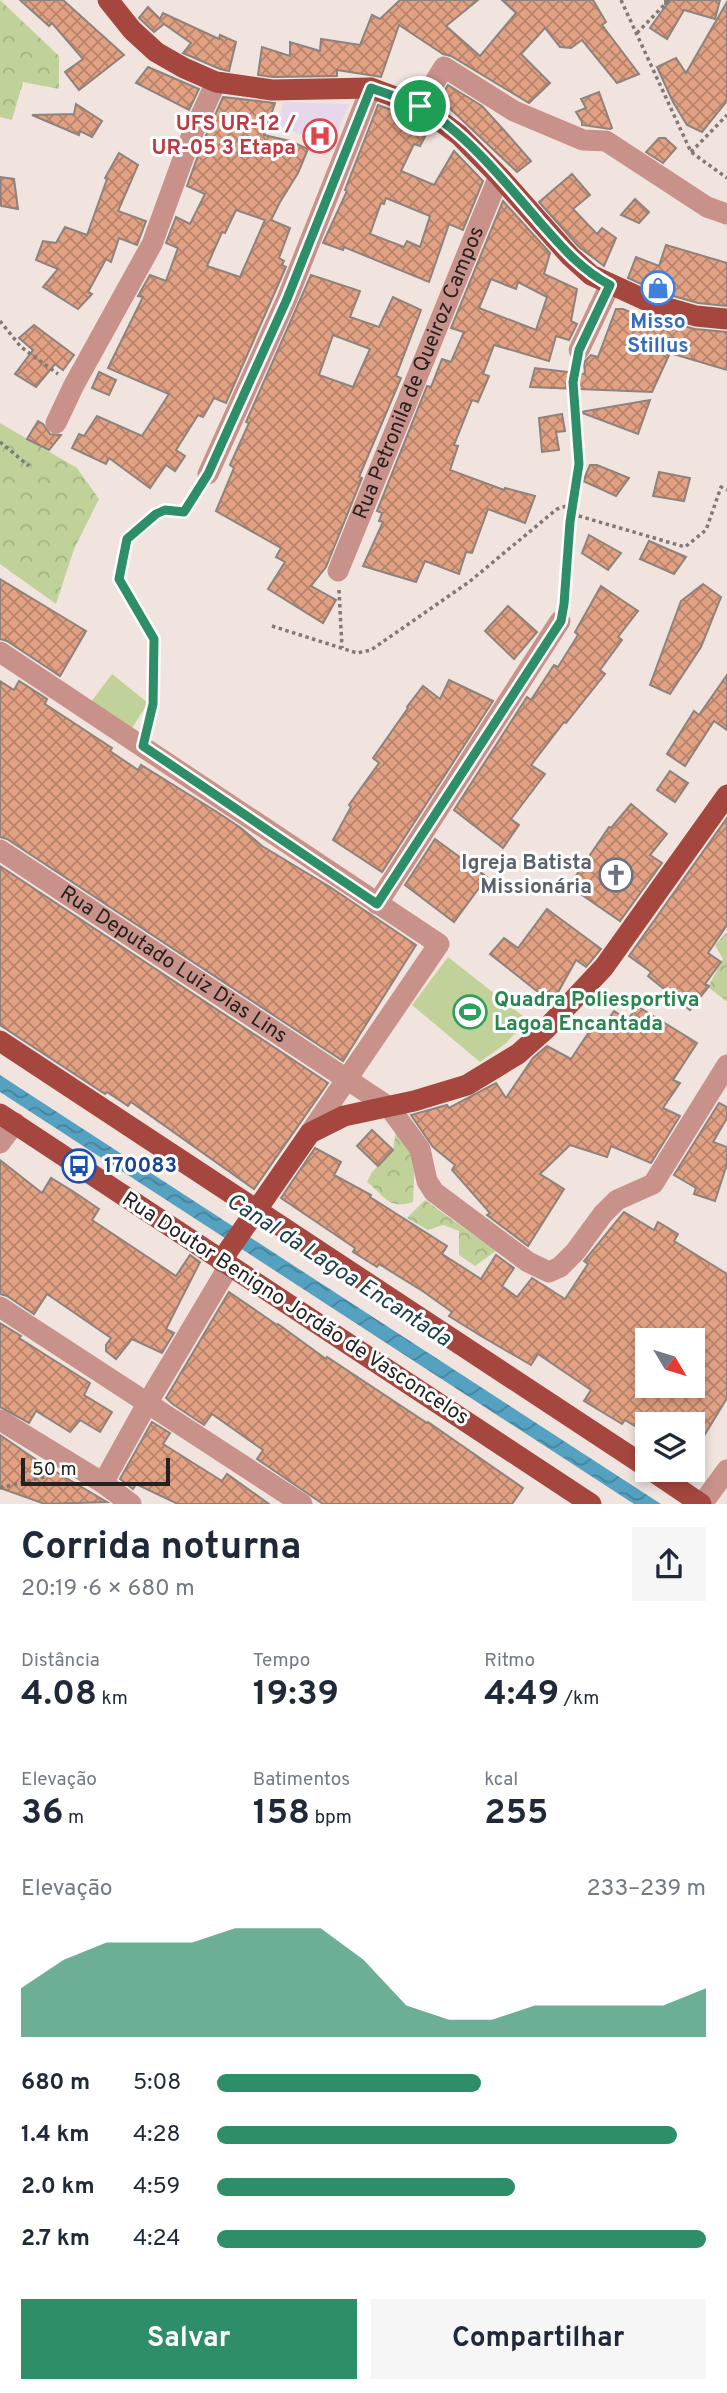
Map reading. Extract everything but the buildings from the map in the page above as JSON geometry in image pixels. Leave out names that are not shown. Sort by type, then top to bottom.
[{"type":"main road","points":[[108,0],[132,30],[156,52],[216,82],[272,90],[371,88],[420,106],[458,135],[499,176],[570,256],[591,275],[654,304],[695,316],[727,319]]},
{"type":"main road","points":[[226,1261],[310,1133],[344,1116],[446,1093],[467,1085],[518,1054],[545,1030],[604,967],[727,794]]},
{"type":"main road","points":[[0,1041],[254,1216],[635,1460]]},
{"type":"main road","name":"Rua Doutor Benigno Jordão de Vasconcelos","points":[[7,1119],[591,1504]]},
{"type":"main road","points":[[669,1482],[702,1504]]},
{"type":"street","points":[[420,106],[444,67],[514,111],[583,140],[606,141],[707,208],[727,214]]},
{"type":"street","points":[[56,423],[152,244],[191,137],[216,82]]},
{"type":"street","points":[[208,474],[287,299],[371,88]]},
{"type":"street","name":"Rua Petronila de Queiroz Campos","points":[[338,570],[499,176]]},
{"type":"street","points":[[579,350],[610,285]]},
{"type":"street","points":[[377,904],[561,621]]},
{"type":"street","points":[[0,652],[439,944],[310,1133]]},
{"type":"street","name":"Rua Deputado Luiz Dias Lins","points":[[0,850],[389,1107]]},
{"type":"street","points":[[389,1107],[420,1150],[431,1189],[518,1255],[543,1270],[554,1270],[567,1261],[617,1200],[653,1184],[727,1065]]},
{"type":"street","points":[[0,1143],[7,1119]]},
{"type":"street","points":[[103,1483],[226,1261]]},
{"type":"street","points":[[0,1307],[302,1504]]},
{"type":"street","points":[[0,1420],[103,1483],[131,1504]]},
{"type":"street","points":[[702,1504],[727,1470]]},
{"type":"path","points":[[621,0],[691,152],[727,177]]},
{"type":"path","points":[[637,33],[669,0]]},
{"type":"path","points":[[691,152],[727,115]]},
{"type":"path","points":[[0,321],[22,347],[74,385]]},
{"type":"path","points":[[561,621],[579,464],[573,382],[579,350]]},
{"type":"path","points":[[0,442],[29,466]]},
{"type":"path","points":[[143,746],[153,704],[154,639],[119,579],[127,539],[156,514],[165,510],[184,512],[208,474]]},
{"type":"path","points":[[572,514],[685,547],[706,530],[721,487],[727,490]]},
{"type":"path","points":[[272,626],[357,653],[371,650],[469,582],[557,509],[573,504]]},
{"type":"path","points":[[338,570],[342,648]]},
{"type":"path","points":[[0,1488],[78,1469]]},
{"type":"shaded area","name":"UFS UR-12 / UR-05 3 Etapa","points":[[284,102],[349,104],[331,148],[276,124]]},
{"type":"green space","points":[[0,0],[59,56],[59,89],[23,82],[12,120],[0,117]]},
{"type":"green space","points":[[0,423],[77,468],[99,499],[74,549],[56,604],[0,564]]},
{"type":"green space","points":[[112,674],[148,703],[130,731],[91,702]]},
{"type":"green space","points":[[727,932],[726,1001],[708,987],[723,959],[715,945]]},
{"type":"green space","name":"Quadra Poliesportiva Lagoa Encantada","points":[[448,957],[528,1020],[505,1044],[480,1062],[412,1005]]},
{"type":"green space","points":[[396,1130],[415,1155],[413,1202],[405,1204],[392,1203],[367,1182],[372,1172],[393,1150]]},
{"type":"green space","points":[[425,1200],[496,1251],[475,1266],[459,1255],[459,1231],[443,1225],[428,1230],[407,1218]]},
{"type":"water","name":"Canal da Lagoa Encantada","points":[[0,1075],[661,1504],[634,1504],[0,1092]]},
{"type":"place","name":"UFS UR-12 / UR-05 3 Etapa","points":[[320,136]]},
{"type":"place","name":"Misso Stillus","points":[[658,288]]},
{"type":"place","name":"Igreja Batista Missionária","points":[[616,875]]},
{"type":"place","name":"Quadra Poliesportiva Lagoa Encantada","points":[[470,1012]]},
{"type":"place","name":"170083","points":[[79,1166]]},
{"type":"route","points":[[371,88],[420,106],[458,135],[499,176],[570,256],[591,275],[610,285],[579,350],[573,382],[579,464],[570,522],[561,621],[377,904],[143,746],[153,704],[154,639],[119,579],[127,539],[156,514],[165,510],[184,512],[208,474],[287,299],[371,88]]}]
